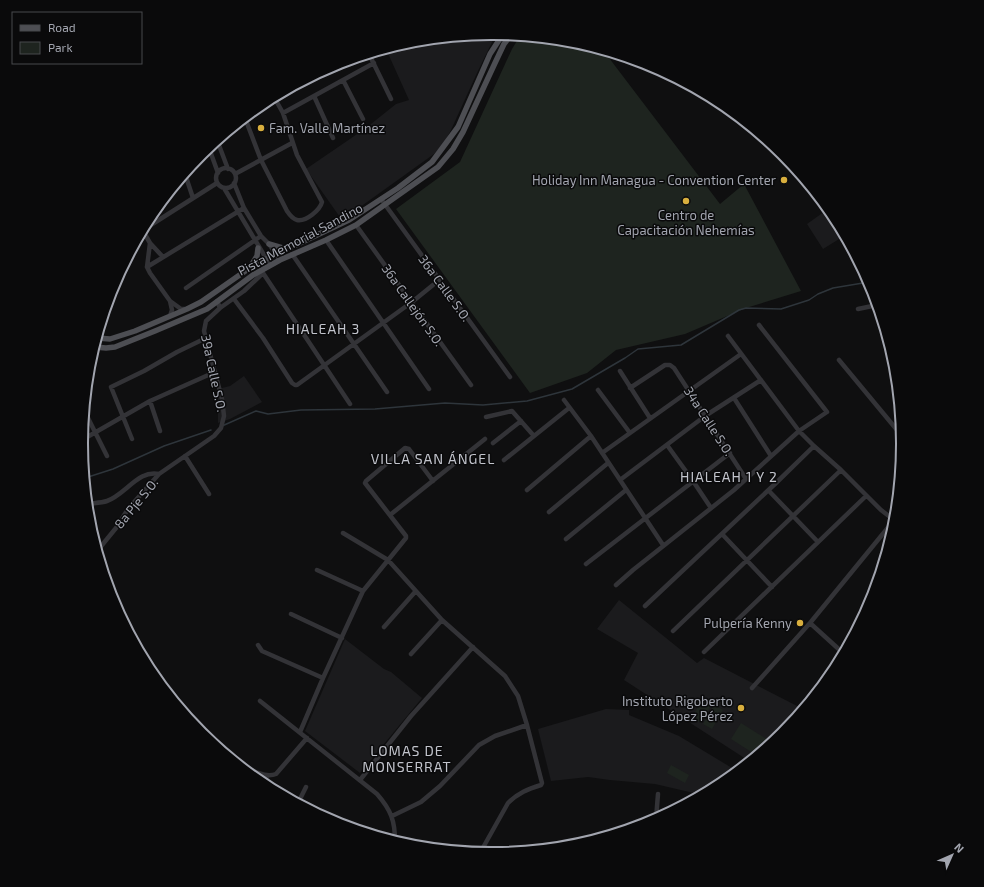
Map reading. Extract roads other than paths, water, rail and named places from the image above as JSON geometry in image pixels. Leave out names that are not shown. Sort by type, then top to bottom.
[{"type":"main road","name":"Pista Memorial Sandino","points":[[102,338],[110,339],[119,336],[187,310],[206,299],[251,267],[349,220],[432,162],[458,127],[490,54],[499,40]]},
{"type":"main road","name":"Pista Memorial Sandino","points":[[100,347],[115,347],[207,309],[238,284],[262,272],[280,260],[356,225],[438,167],[445,160],[463,132],[506,41]]},
{"type":"main road","points":[[476,102],[481,86],[478,80],[484,78],[490,67],[495,63]]},
{"type":"main road","points":[[269,244],[286,249]]},
{"type":"main road","points":[[251,267],[257,256],[258,248]]},
{"type":"main road","points":[[217,301],[216,296],[226,288],[230,282]]},
{"type":"street","points":[[371,58],[391,99]]},
{"type":"street","points":[[283,113],[374,63]]},
{"type":"street","points":[[343,80],[363,119]]},
{"type":"street","points":[[314,96],[333,138]]},
{"type":"street","points":[[247,123],[261,160],[287,211],[292,218],[297,220],[302,220],[312,215],[320,208],[322,202],[297,155],[283,113],[277,102]]},
{"type":"street","points":[[235,174],[292,143]]},
{"type":"street","points":[[219,146],[228,169],[235,174]]},
{"type":"street","points":[[211,154],[218,173]]},
{"type":"street","points":[[228,169],[222,169],[218,173],[216,178],[217,183],[224,188],[270,266]]},
{"type":"street","points":[[235,174],[234,183],[244,208],[261,236],[269,244],[280,260]]},
{"type":"street","points":[[187,180],[193,198]]},
{"type":"street","points":[[155,222],[217,183]]},
{"type":"street","points":[[224,188],[230,187],[234,183]]},
{"type":"street","name":"36a Calle S.O.","points":[[381,199],[510,377]]},
{"type":"street","points":[[147,267],[244,208]]},
{"type":"street","name":"36a Callejón S.O.","points":[[356,225],[471,385]]},
{"type":"street","points":[[146,236],[163,258]]},
{"type":"street","points":[[186,288],[261,236]]},
{"type":"street","points":[[326,240],[429,389]]},
{"type":"street","points":[[150,243],[147,267],[170,301],[181,309],[187,310]]},
{"type":"street","points":[[292,254],[387,392]]},
{"type":"street","points":[[262,272],[350,404]]},
{"type":"street","name":"39a Calle S.O.","points":[[186,456],[214,436],[221,428],[224,416],[222,399],[204,331],[206,321],[262,272]]},
{"type":"street","points":[[234,298],[263,338],[292,383],[295,385],[412,302],[433,285]]},
{"type":"street","points":[[170,301],[172,310],[170,316]]},
{"type":"street","points":[[217,301],[220,308]]},
{"type":"street","points":[[858,309],[871,306]]},
{"type":"street","points":[[616,585],[746,479],[799,431],[827,412],[759,325]]},
{"type":"street","points":[[728,336],[799,431],[866,496],[889,515]]},
{"type":"street","points":[[132,438],[112,387],[206,338]]},
{"type":"street","points":[[602,453],[688,390],[741,354]]},
{"type":"street","points":[[839,360],[895,428]]},
{"type":"street","name":"34a Calle S.O.","points":[[630,388],[665,365],[670,365],[674,368],[746,479]]},
{"type":"street","points":[[620,371],[650,418]]},
{"type":"street","points":[[88,436],[150,401],[215,372]]},
{"type":"street","points":[[620,480],[705,416],[761,380]]},
{"type":"street","points":[[598,390],[630,433]]},
{"type":"street","points":[[734,398],[771,456]]},
{"type":"street","points":[[564,400],[664,545]]},
{"type":"street","points":[[150,401],[160,431]]},
{"type":"street","points":[[504,460],[569,408]]},
{"type":"street","points":[[486,417],[512,411],[534,436]]},
{"type":"street","points":[[89,420],[107,456]]},
{"type":"street","points":[[493,443],[521,422]]},
{"type":"street","points":[[527,490],[590,436]]},
{"type":"street","points":[[390,515],[485,439]]},
{"type":"street","points":[[667,445],[710,508]]},
{"type":"street","points":[[645,606],[814,446]]},
{"type":"street","points":[[300,732],[363,591],[406,536],[365,483],[366,481],[405,448],[409,449],[433,481]]},
{"type":"street","points":[[586,564],[730,453]]},
{"type":"street","points":[[93,503],[107,501],[125,490],[142,476],[152,472],[159,474],[186,456],[209,494]]},
{"type":"street","points":[[550,512],[608,463]]},
{"type":"street","points":[[673,631],[840,470]]},
{"type":"street","name":"8a Pje S.O.","points":[[101,546],[116,528],[128,509],[159,474]]},
{"type":"street","points":[[566,539],[626,490]]},
{"type":"street","points":[[768,491],[818,542]]},
{"type":"street","points":[[704,652],[866,496]]},
{"type":"street","points":[[752,688],[810,623],[886,531]]},
{"type":"street","points":[[343,533],[388,560],[442,620],[506,676],[518,696],[542,784],[527,789],[515,796],[508,803],[484,847]]},
{"type":"street","points":[[722,534],[772,586]]},
{"type":"street","points":[[317,570],[363,591]]},
{"type":"street","points":[[384,627],[416,592]]},
{"type":"street","points":[[291,614],[342,638]]},
{"type":"street","points":[[411,654],[442,620]]},
{"type":"street","points":[[810,623],[839,648]]},
{"type":"street","points":[[258,645],[262,651],[323,678]]},
{"type":"street","points":[[360,780],[411,716],[473,647]]},
{"type":"street","points":[[260,701],[377,794],[392,816],[395,835]]},
{"type":"street","points":[[392,816],[421,802],[440,786],[479,745],[495,736],[527,725]]},
{"type":"street","points":[[256,771],[267,776],[276,774],[307,738]]},
{"type":"street","points":[[300,798],[306,787]]},
{"type":"street","points":[[657,811],[658,794]]},
{"type":"waterway","points":[[222,426],[256,411],[268,414],[301,410],[375,409],[445,403],[483,405],[527,401],[572,389],[638,349],[681,345],[739,310],[746,308],[781,309],[809,300],[818,294],[833,288],[862,283]]},
{"type":"waterway","points":[[90,476],[113,469],[164,446],[211,430]]},
{"type":"place","name":"Fam. Valle Martínez","points":[[261,128]]},
{"type":"place","name":"Holiday Inn Managua - Convention Center","points":[[784,180]]},
{"type":"place","name":"Centro de Capacitación Nehemías","points":[[686,201]]},
{"type":"place","name":"Pulpería Kenny","points":[[800,623]]},
{"type":"place","name":"Instituto Rigoberto López Pérez","points":[[741,708]]},
{"type":"district","name":"HIALEAH 3","points":[[323,329]]},
{"type":"district","name":"VILLA SAN ÁNGEL","points":[[433,459]]},
{"type":"district","name":"HIALEAH 1 Y 2","points":[[729,477]]},
{"type":"district","name":"LOMAS DE MONSERRAT","points":[[407,760]]}]
